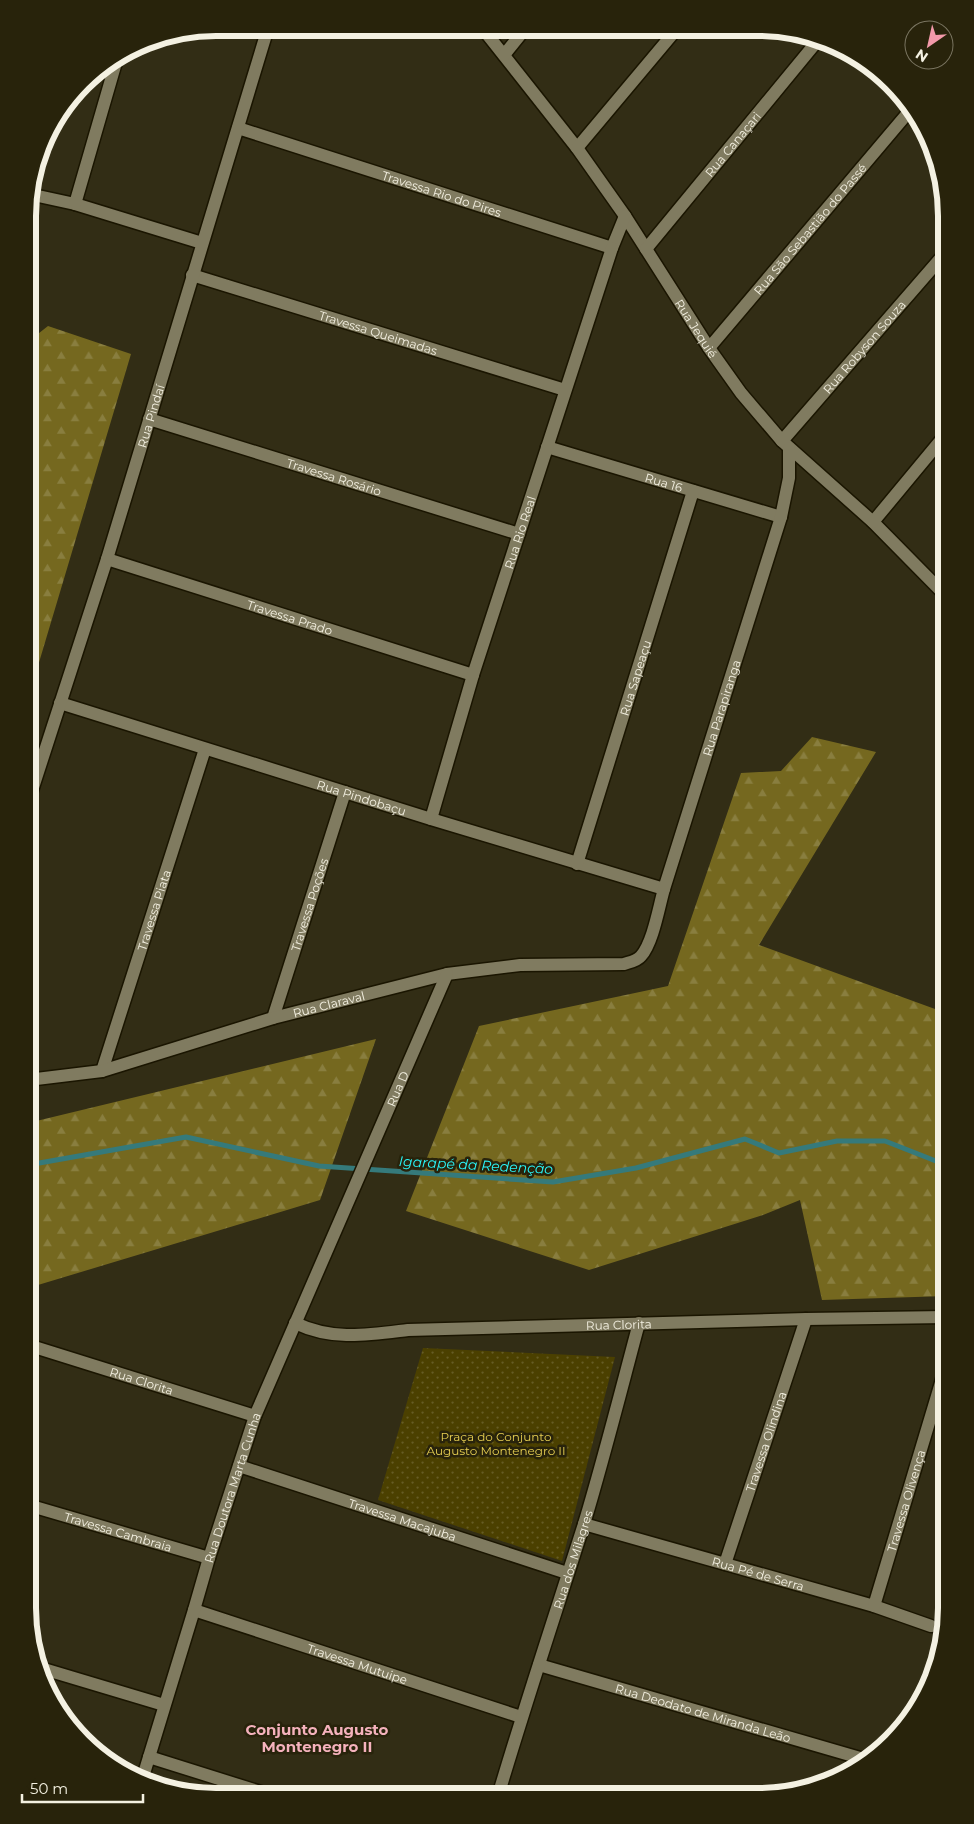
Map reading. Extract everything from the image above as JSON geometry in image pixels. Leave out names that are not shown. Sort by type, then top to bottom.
[{"type":"street","name":"Rua Pindaí","points":[[36,778],[107,559],[266,36]]},
{"type":"street","name":"Rua Jequié","points":[[489,36],[577,148],[646,248],[708,348],[741,393],[785,445],[873,522],[938,588]]},
{"type":"street","points":[[504,55],[519,36]]},
{"type":"street","points":[[577,148],[671,36]]},
{"type":"street","name":"Rua Canaçari","points":[[646,248],[814,45]]},
{"type":"street","points":[[75,204],[114,68]]},
{"type":"street","name":"Rua São Sebastião do Passé","points":[[708,348],[906,115]]},
{"type":"street","name":"Travessa Rio do Pires","points":[[238,128],[612,248]]},
{"type":"street","points":[[38,196],[75,204],[202,243]]},
{"type":"street","points":[[612,248],[625,216]]},
{"type":"street","name":"Rua Rio Real","points":[[431,819],[473,675],[612,248]]},
{"type":"street","name":"Rua Robyson Souza","points":[[785,445],[938,262]]},
{"type":"street","name":"Travessa Queimadas","points":[[192,275],[565,390]]},
{"type":"street","name":"Travessa Rosário","points":[[149,419],[519,534]]},
{"type":"street","points":[[873,522],[938,444]]},
{"type":"street","name":"Rua Parapiranga","points":[[635,961],[648,947],[664,889],[781,517],[789,478],[785,445]]},
{"type":"street","name":"Rua 16","points":[[547,447],[781,517]]},
{"type":"street","name":"Rua Sapeaçu","points":[[578,864],[693,491]]},
{"type":"street","name":"Travessa Prado","points":[[107,559],[473,675]]},
{"type":"street","name":"Rua Pindobaçu","points":[[60,703],[431,819],[664,889]]},
{"type":"street","name":"Travessa Piata","points":[[102,1071],[205,749]]},
{"type":"street","name":"Travessa Poções","points":[[273,1018],[345,792]]},
{"type":"street","name":"Rua Claraval","points":[[36,1079],[102,1071],[273,1018],[447,974],[520,965],[624,964],[635,961]]},
{"type":"street","name":"Rua D","points":[[348,1204],[447,974]]},
{"type":"street","name":"Rua Doutora Marta Cunha","points":[[144,1772],[209,1558],[255,1416],[294,1323],[348,1204]]},
{"type":"street","name":"Rua Clorita","points":[[294,1323],[307,1329],[324,1333],[358,1336],[408,1330],[938,1317]]},
{"type":"street","name":"Travessa Olindina","points":[[724,1564],[806,1319]]},
{"type":"street","name":"Rua dos Milagres","points":[[500,1788],[521,1717],[584,1524],[639,1323]]},
{"type":"street","name":"Rua Clorita","points":[[36,1348],[255,1416]]},
{"type":"street","name":"Travessa Olivença","points":[[874,1606],[938,1393]]},
{"type":"street","name":"Travessa Macajuba","points":[[239,1466],[567,1572]]},
{"type":"street","name":"Travessa Cambraia","points":[[36,1507],[209,1558]]},
{"type":"street","name":"Rua Pé de Serra","points":[[584,1524],[874,1606],[931,1626]]},
{"type":"street","name":"Travessa Mutuipe","points":[[194,1610],[521,1717]]},
{"type":"street","name":"Rua Deodato de Miranda Leão","points":[[539,1665],[858,1757]]},
{"type":"street","points":[[48,1670],[164,1705]]},
{"type":"street","points":[[149,1757],[248,1788]]},
{"type":"green space","points":[[48,326],[131,354],[36,673],[36,335]]},
{"type":"green space","points":[[812,737],[876,752],[759,945],[938,1010],[938,1296],[822,1300],[800,1200],[763,1215],[589,1270],[406,1211],[479,1026],[668,986],[741,773],[781,771]]},
{"type":"green space","points":[[376,1039],[320,1200],[36,1286],[36,1121]]},
{"type":"green space","name":"Praça do Conjunto Augusto Montenegro II","points":[[423,1348],[615,1357],[562,1561],[378,1500]]},
{"type":"waterway","name":"Igarapé da Redenção","points":[[36,1164],[186,1137],[319,1166],[553,1182],[636,1168],[745,1139],[779,1153],[837,1141],[885,1141],[938,1162]]},
{"type":"district","name":"Conjunto Augusto Montenegro II","points":[[317,1738]]}]
